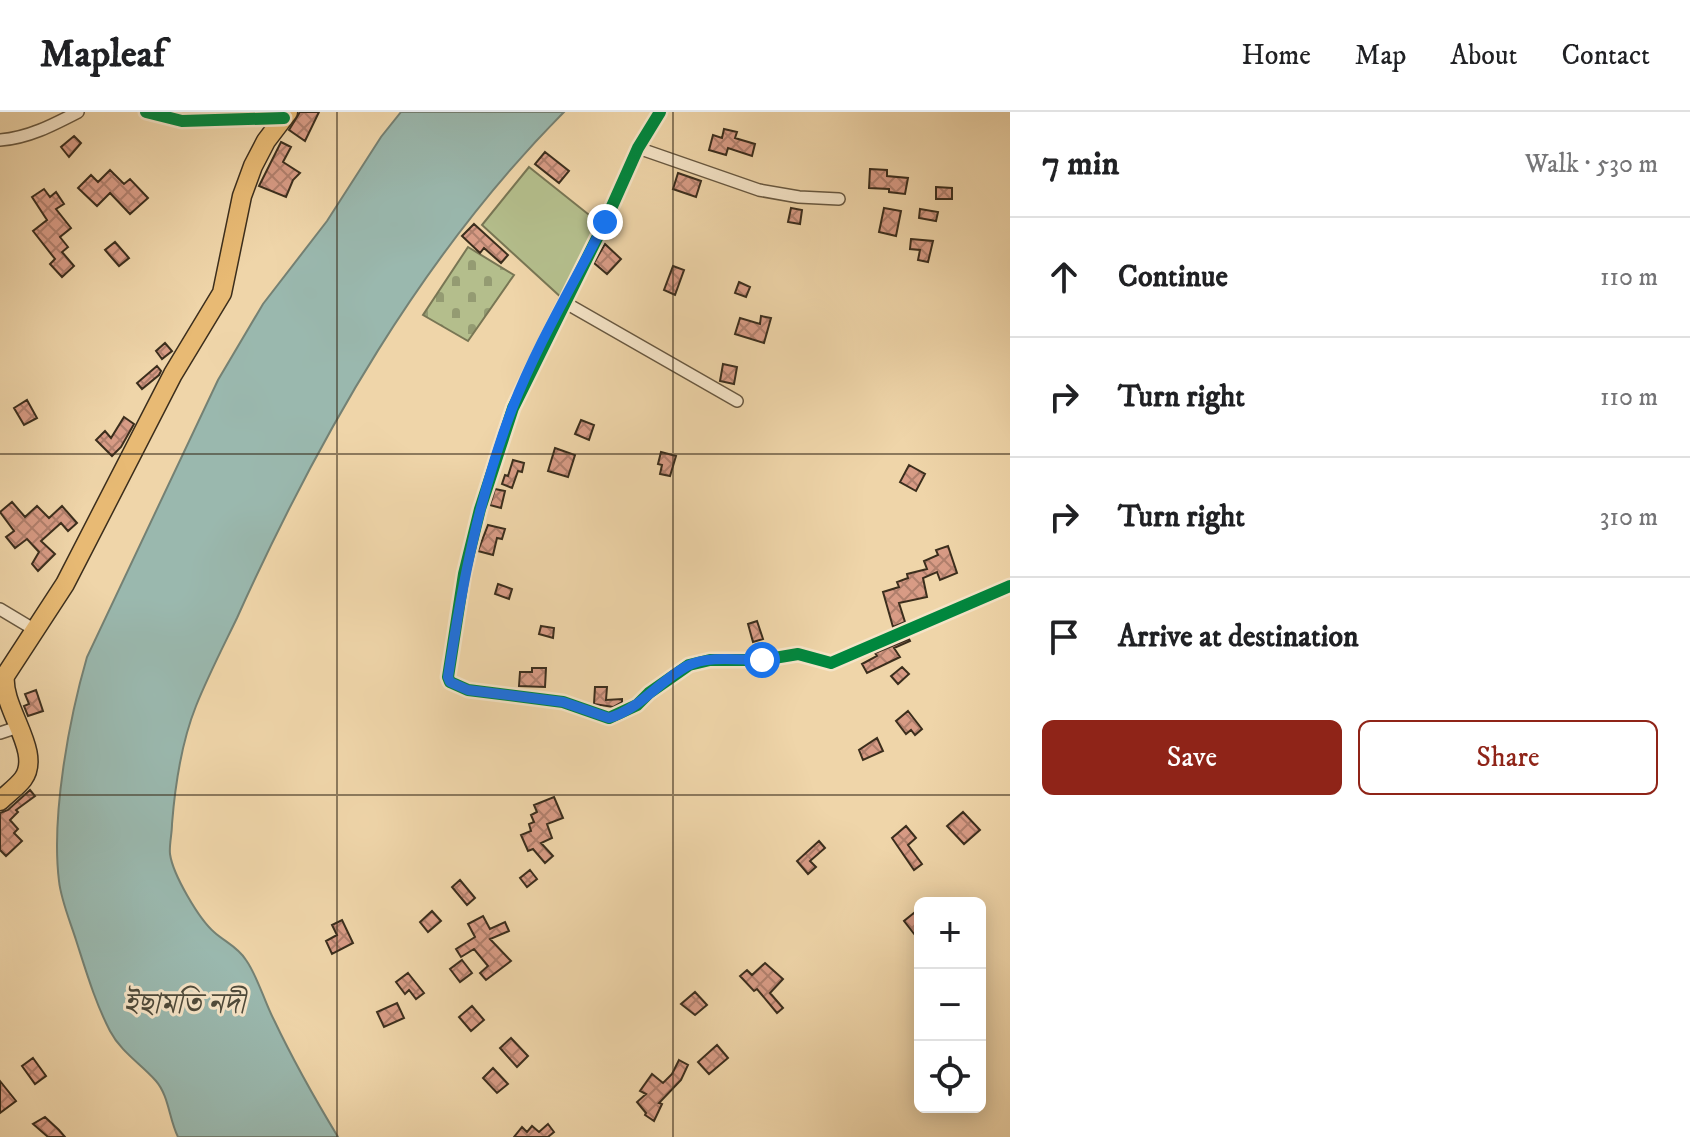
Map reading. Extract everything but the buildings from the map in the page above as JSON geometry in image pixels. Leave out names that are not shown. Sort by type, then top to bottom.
[{"type":"main road","points":[[0,801],[24,778],[30,765],[28,752],[9,730],[3,688],[5,676],[93,535],[173,374],[222,293],[242,196],[266,141],[286,115]]},
{"type":"street","points":[[0,140],[15,139],[51,127],[78,112]]},
{"type":"street","points":[[146,112],[182,121],[286,115]]},
{"type":"street","points":[[660,112],[638,148],[513,408],[480,509],[464,574],[448,677],[456,686],[563,702],[609,718],[637,705],[689,665],[710,660],[762,660],[798,654],[831,663],[1010,586]]},
{"type":"street","points":[[638,148],[759,190],[799,197],[839,199]]},
{"type":"street","points":[[564,302],[737,401]]},
{"type":"street","points":[[0,609],[35,630]]},
{"type":"green space","points":[[529,167],[598,222],[564,300],[482,225]]},
{"type":"green space","points":[[468,247],[514,275],[468,341],[423,315]]},
{"type":"water","name":"ইছামতি নদী","points":[[401,112],[564,112],[513,167],[465,226],[378,350],[303,482],[269,550],[201,695],[183,749],[175,794],[170,847],[172,863],[201,917],[218,936],[239,952],[250,967],[289,1050],[338,1137],[178,1137],[160,1087],[110,1031],[91,986],[62,896],[57,827],[63,768],[74,709],[87,657],[218,380],[263,304],[327,221],[381,137]]},
{"type":"cycle path","points":[[146,112],[182,121],[284,118]]},
{"type":"cycle path","points":[[660,112],[638,148],[513,408],[480,509],[464,574],[448,677],[450,682],[468,690],[563,702],[609,718],[637,705],[689,665],[710,660],[762,660],[798,654],[831,663],[1010,586]]},
{"type":"route","points":[[605,222],[513,408],[480,509],[464,574],[448,677],[456,686],[468,690],[544,698],[609,718],[637,705],[689,665],[710,660],[762,660]]}]
